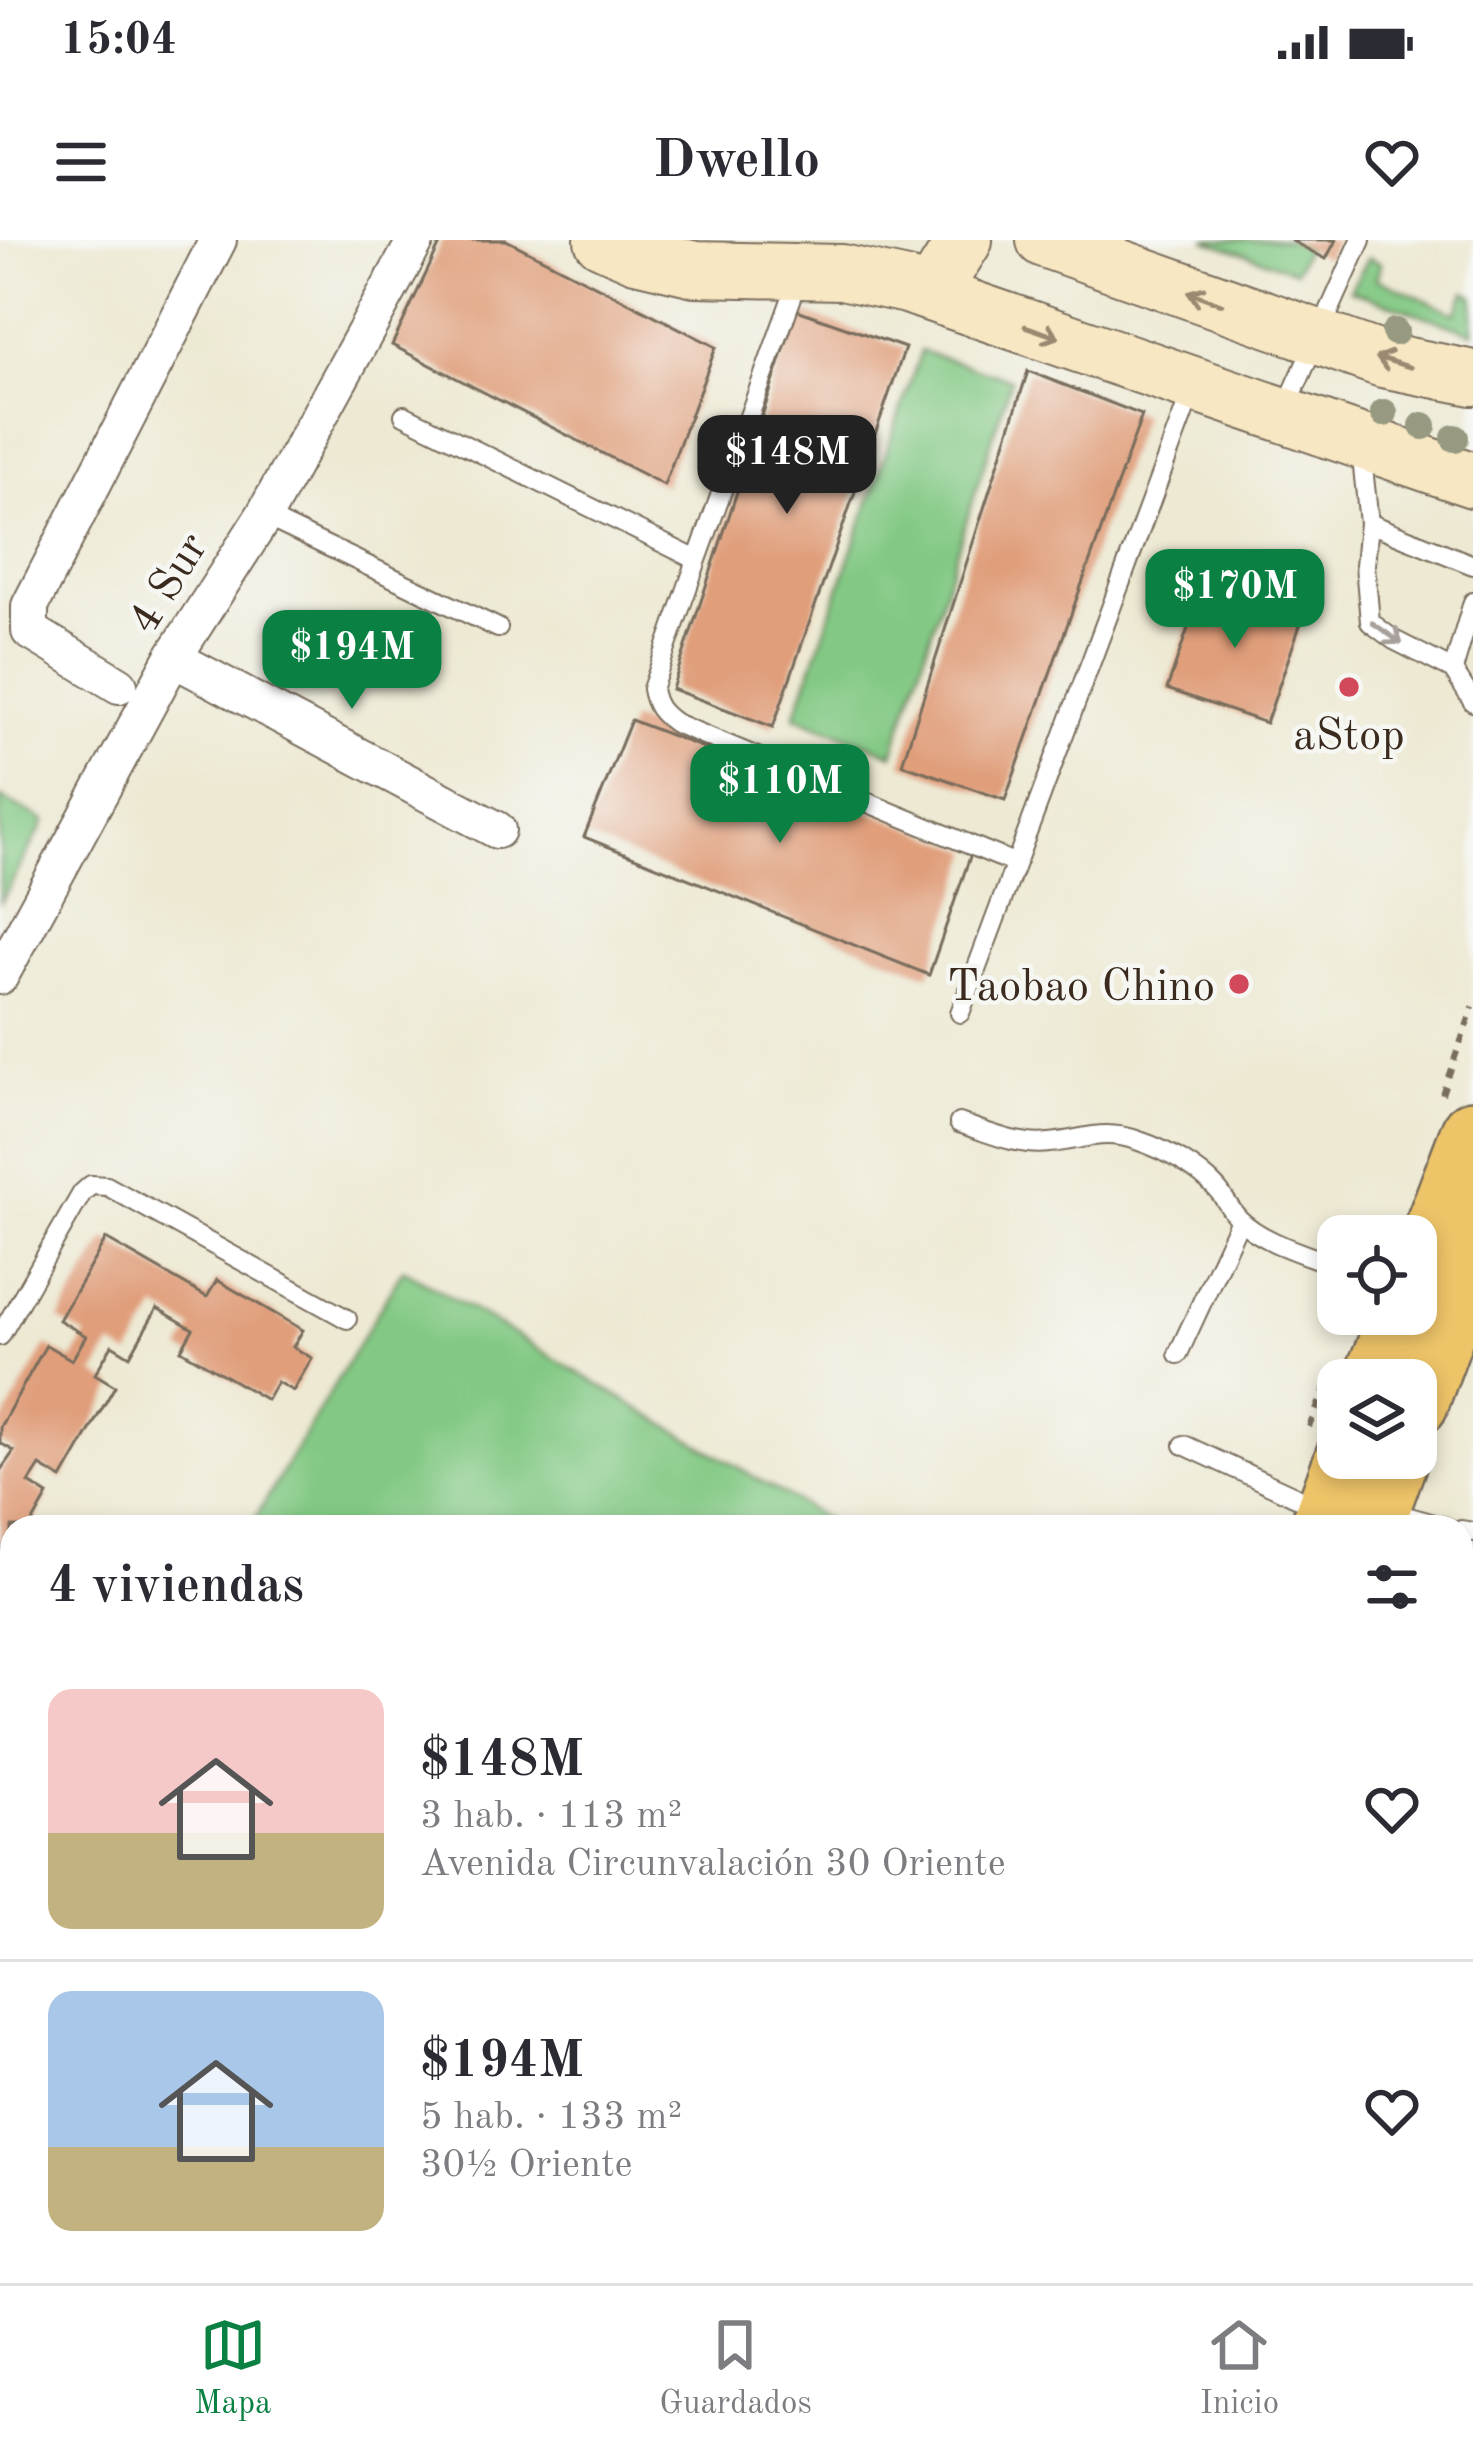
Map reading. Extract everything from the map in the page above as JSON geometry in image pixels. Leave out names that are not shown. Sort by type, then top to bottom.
[{"type":"highway","points":[[1437,1226],[1473,1132]]},
{"type":"highway","points":[[1433,1359],[1473,1249]]},
{"type":"highway","points":[[1368,1359],[1386,1335]]},
{"type":"main road","points":[[602,240],[636,255],[695,269],[802,270],[883,279],[1473,480]]},
{"type":"main road","points":[[931,294],[965,240]]},
{"type":"main road","points":[[1044,240],[1120,260],[1315,337],[1417,370],[1473,378]]},
{"type":"street","points":[[119,686],[30,631],[27,619],[218,240]]},
{"type":"street","name":"4 Sur","points":[[0,976],[173,658],[264,516],[416,240]]},
{"type":"street","points":[[173,658],[497,830]]},
{"type":"lane","points":[[1284,415],[1361,240]]},
{"type":"lane","points":[[802,270],[652,689],[654,703],[662,714],[1014,862]]},
{"type":"lane","points":[[960,1013],[1194,385]]},
{"type":"lane","points":[[404,415],[698,560]]},
{"type":"lane","points":[[1360,442],[1369,523],[1365,565],[1370,622],[1453,670],[1473,702]]},
{"type":"lane","points":[[264,516],[498,628]]},
{"type":"lane","points":[[1369,523],[1473,565]]},
{"type":"lane","points":[[1453,670],[1473,602]]},
{"type":"lane","points":[[1453,670],[1473,661]]},
{"type":"lane","points":[[959,1123],[1015,1140],[1049,1143],[1110,1133],[1142,1142],[1187,1165],[1216,1188],[1240,1220],[1317,1259]]},
{"type":"lane","points":[[0,1336],[91,1185],[107,1186],[347,1319]]},
{"type":"lane","points":[[1178,1354],[1240,1220]]},
{"type":"lane","points":[[1184,1445],[1406,1515]]},
{"type":"green space","points":[[1205,240],[1290,240],[1306,248],[1295,271]]},
{"type":"green space","points":[[1369,258],[1381,263],[1376,278],[1456,313],[1465,292],[1473,296],[1473,333],[1350,290]]},
{"type":"green space","points":[[921,351],[1011,379],[893,754],[795,716]]},
{"type":"green space","points":[[0,797],[45,821],[0,904]]},
{"type":"green space","points":[[403,1269],[819,1515],[257,1515]]},
{"type":"building","points":[[442,240],[506,240],[716,347],[664,485],[392,345]]},
{"type":"building","points":[[1290,240],[1336,240],[1326,259]]},
{"type":"building","points":[[797,310],[905,348],[773,727],[672,689]]},
{"type":"building","points":[[1028,371],[1142,415],[1005,800],[902,764]]},
{"type":"building","points":[[1205,579],[1304,614],[1266,723],[1167,689]]},
{"type":"building","points":[[631,720],[972,851],[929,975],[584,837]]},
{"type":"building","points":[[106,1239],[207,1297],[217,1280],[303,1330],[293,1347],[312,1358],[293,1391],[277,1382],[267,1400],[181,1350],[193,1329],[157,1308],[130,1356],[112,1345],[95,1374],[115,1386],[62,1479],[40,1466],[29,1483],[48,1495],[37,1515],[0,1515],[0,1471],[14,1451],[0,1443],[0,1427],[46,1345],[72,1360],[86,1336],[59,1320]]},
{"type":"place","name":"aStop","points":[[1349,687]]},
{"type":"place","name":"Taobao Chino","points":[[1239,984]]}]
